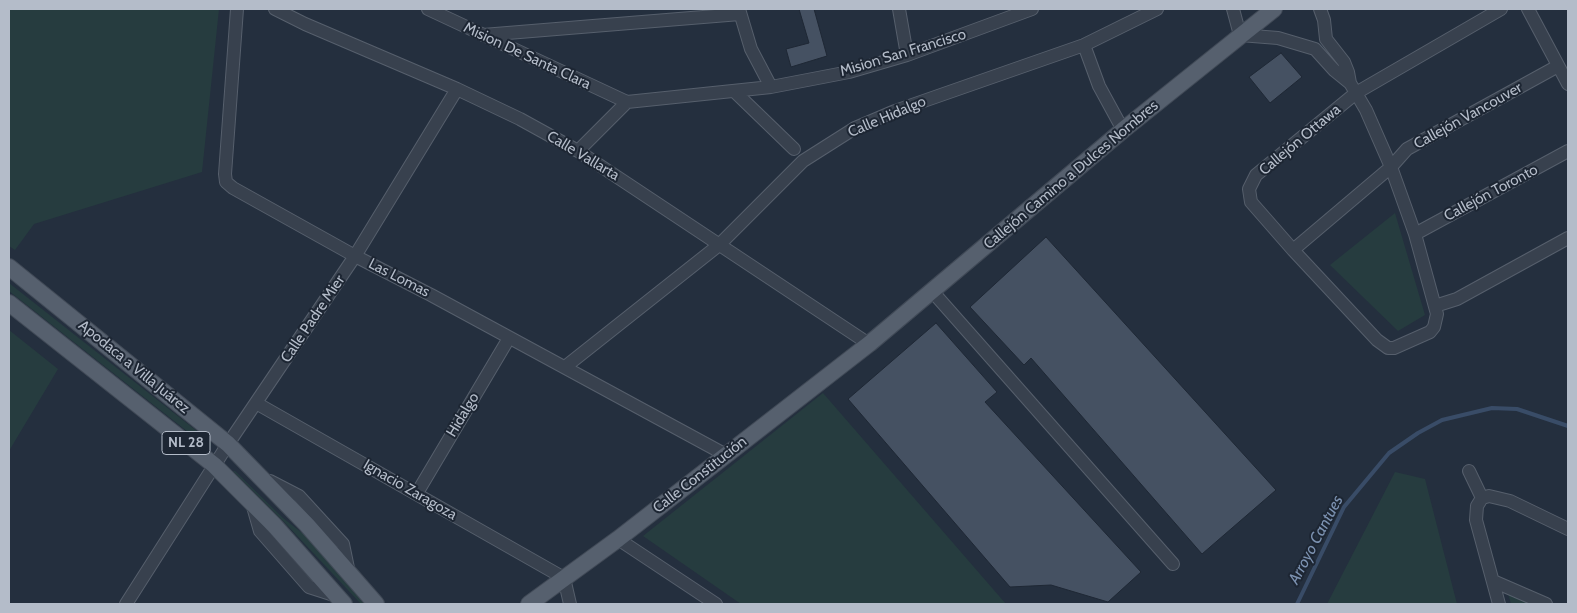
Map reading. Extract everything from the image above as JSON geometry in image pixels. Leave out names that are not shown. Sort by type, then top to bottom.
[{"type":"main road","name":"Callejón Camino a Dulces Nombres","points":[[869,344],[1123,130],[1274,9]]},
{"type":"main road","name":"Apodaca a Villa Juárez","points":[[9,267],[228,444],[307,525],[376,604]]},
{"type":"main road","name":"Apodaca a Villa Juárez","points":[[9,303],[214,465],[274,525],[341,600]]},
{"type":"main road","name":"Calle Constitución","points":[[530,604],[618,539],[869,344]]},
{"type":"street","name":"Las Lomas","points":[[237,9],[225,174],[226,182],[233,188],[355,256],[726,455]]},
{"type":"street","name":"Calle Vallarta","points":[[275,9],[305,24],[457,89],[578,151],[869,344]]},
{"type":"street","name":"Mision De Santa Clara","points":[[428,9],[627,102]]},
{"type":"street","points":[[900,9],[906,55]]},
{"type":"street","name":"Mision San Francisco","points":[[627,102],[771,87],[849,72],[906,55],[1032,9]]},
{"type":"street","name":"Calle Hidalgo","points":[[565,367],[719,245],[803,161],[856,128],[895,111],[1084,46],[1157,9]]},
{"type":"street","points":[[1233,9],[1240,35],[1278,38],[1315,49],[1353,88]]},
{"type":"street","points":[[1320,9],[1324,20],[1326,38],[1344,62],[1353,88],[1366,110],[1391,167],[1414,234],[1435,306],[1457,299],[1568,238]]},
{"type":"street","name":"Callejón Ottawa","points":[[1435,306],[1436,320],[1430,332],[1394,348],[1388,348],[1377,340],[1251,202],[1249,196],[1252,182],[1256,175],[1353,88],[1502,9]]},
{"type":"street","points":[[1528,9],[1568,84]]},
{"type":"street","points":[[483,36],[739,11],[751,49],[771,87]]},
{"type":"street","points":[[1315,49],[1326,38]]},
{"type":"street","points":[[1084,46],[1099,86],[1123,130]]},
{"type":"street","name":"Callejón Vancouver","points":[[1293,250],[1391,167],[1408,149],[1558,66]]},
{"type":"street","name":"Calle Padre Mier","points":[[126,604],[214,465],[355,256],[457,89]]},
{"type":"street","points":[[734,92],[794,150]]},
{"type":"street","points":[[578,151],[627,102]]},
{"type":"street","name":"Callejón Toronto","points":[[1414,234],[1568,151]]},
{"type":"street","points":[[932,291],[1173,564]]},
{"type":"street","name":"Hidalgo","points":[[417,493],[509,338]]},
{"type":"street","name":"Ignacio Zaragoza","points":[[256,403],[564,578]]},
{"type":"street","points":[[1469,471],[1482,498]]},
{"type":"street","points":[[1499,604],[1476,520],[1477,506],[1482,498],[1489,496],[1510,500],[1568,529]]},
{"type":"street","points":[[618,539],[716,604]]},
{"type":"street","points":[[564,578],[570,604]]},
{"type":"street","points":[[1493,581],[1546,604]]},
{"type":"green space","points":[[9,9],[219,9],[202,172],[34,224],[15,250],[9,246]]},
{"type":"green space","points":[[1395,213],[1425,315],[1398,331],[1330,265]]},
{"type":"green space","points":[[9,283],[207,439],[211,443],[210,448],[9,291]]},
{"type":"green space","points":[[9,330],[58,369],[9,451]]},
{"type":"green space","points":[[823,393],[1006,604],[741,604],[643,536]]},
{"type":"green space","points":[[233,471],[283,518],[306,536],[339,572],[364,604],[361,604]]},
{"type":"green space","points":[[1395,472],[1425,479],[1457,604],[1327,604]]},
{"type":"green space","points":[[1507,590],[1539,604],[1511,604]]},
{"type":"building","points":[[799,9],[814,9],[827,56],[791,67],[786,49],[809,43]]},
{"type":"building","points":[[1281,53],[1302,77],[1270,103],[1249,77]]},
{"type":"building","points":[[1046,237],[1276,490],[1202,554],[1031,358],[1024,365],[970,307]]},
{"type":"building","points":[[936,323],[997,392],[985,402],[1141,572],[1108,602],[1051,585],[1010,587],[848,399]]},
{"type":"waterway","name":"Arroyo Cantues","points":[[1297,604],[1344,507],[1389,453],[1418,433],[1442,420],[1492,408],[1517,409],[1568,426]]}]
